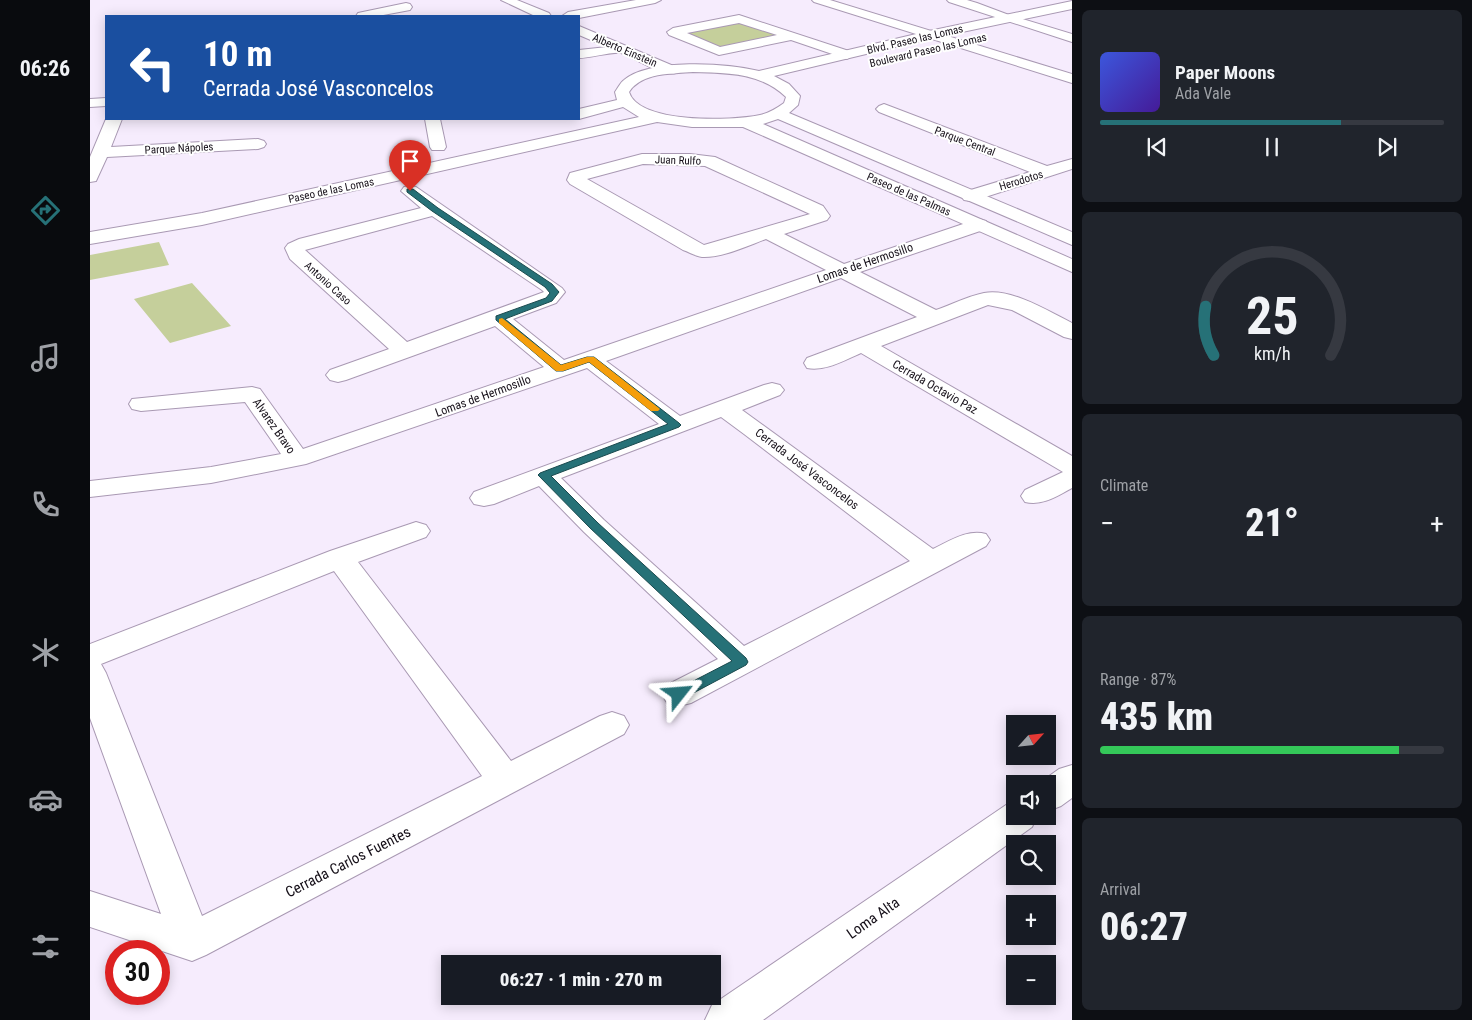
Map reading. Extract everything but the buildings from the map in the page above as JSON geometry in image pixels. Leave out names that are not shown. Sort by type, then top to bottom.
[{"type":"street","points":[[369,15],[411,9],[393,0]]},
{"type":"street","points":[[507,0],[543,15]]},
{"type":"street","points":[[573,15],[655,0]]},
{"type":"street","points":[[818,0],[1072,79]]},
{"type":"street","points":[[953,0],[971,3],[992,12],[1072,38]]},
{"type":"street","name":"Blvd. Paseo las Lomas","points":[[759,75],[929,35],[1072,5]]},
{"type":"street","name":"Boulevard Paseo las Lomas","points":[[1004,33],[1072,18]]},
{"type":"street","points":[[792,36],[719,51],[673,32],[739,19],[792,36],[847,55]]},
{"type":"street","points":[[1037,26],[1072,34]]},
{"type":"street","name":"Alberto Einstein","points":[[580,30],[671,70]]},
{"type":"street","name":"Boulevard Paseo las Lomas","points":[[930,50],[986,37]]},
{"type":"street","points":[[580,54],[592,54],[616,46]]},
{"type":"street","points":[[716,69],[759,75],[790,85],[793,96],[791,105],[779,114],[746,122],[694,123],[658,117],[644,113],[626,102],[622,92],[630,82],[647,75],[671,70],[716,69]]},
{"type":"street","points":[[90,103],[105,102]]},
{"type":"street","points":[[580,114],[626,102]]},
{"type":"street","name":"Parque Central","points":[[884,109],[1046,172]]},
{"type":"street","name":"Paseo de las Palmas","points":[[779,114],[1072,239]]},
{"type":"street","name":"Paseo de las Lomas","points":[[90,238],[202,219],[658,117]]},
{"type":"street","points":[[90,177],[114,120]]},
{"type":"street","points":[[432,120],[438,147]]},
{"type":"street","name":"Paseo de las Palmas","points":[[746,122],[1072,266]]},
{"type":"street","points":[[421,151],[457,143]]},
{"type":"street","name":"Parque Nápoles","points":[[101,152],[258,144]]},
{"type":"street","points":[[403,155],[425,169]]},
{"type":"street","name":"Juan Rulfo","points":[[642,159],[709,161],[817,210],[821,216],[768,233],[716,249],[702,251],[690,246],[576,180],[576,177],[642,159]]},
{"type":"street","name":"Herodotos","points":[[970,196],[1072,164]]},
{"type":"street","points":[[338,375],[549,300],[555,292],[410,191]]},
{"type":"street","name":"Antonio Caso","points":[[405,352],[297,255],[295,248],[306,243],[435,210]]},
{"type":"street","name":"Lomas de Hermosillo","points":[[90,489],[211,475],[297,459],[979,225]]},
{"type":"street","points":[[768,233],[934,318]]},
{"type":"street","points":[[815,363],[986,299],[1001,299],[1017,304],[1072,332]]},
{"type":"street","points":[[499,318],[560,368]]},
{"type":"street","name":"Cerrada Octavio Paz","points":[[863,345],[1072,467]]},
{"type":"street","points":[[590,359],[676,425]]},
{"type":"street","points":[[484,498],[772,390]]},
{"type":"street","name":"Alvarez Bravo","points":[[141,404],[252,394],[297,459]]},
{"type":"street","name":"Cerrada José Vasconcelos","points":[[724,408],[930,562]]},
{"type":"street","points":[[543,475],[594,526],[741,662]]},
{"type":"street","points":[[1035,496],[1072,478]]},
{"type":"street","points":[[90,656],[340,558],[416,532]]},
{"type":"street","points":[[679,694],[930,562],[976,540]]},
{"type":"street","points":[[340,558],[505,781]]},
{"type":"street","points":[[90,673],[192,942]]},
{"type":"street","name":"Cerrada Carlos Fuentes","points":[[192,942],[612,724]]},
{"type":"street","points":[[1056,790],[1072,779]]},
{"type":"street","name":"Loma Alta","points":[[727,1020],[1006,825]]},
{"type":"street","points":[[90,909],[192,942]]},
{"type":"green space","points":[[736,21],[779,36],[719,48],[678,32]]},
{"type":"green space","points":[[159,242],[169,265],[90,280],[90,255]]},
{"type":"green space","points":[[192,283],[231,326],[170,343],[134,299]]},
{"type":"slow traffic","points":[[502,321],[560,368],[590,359],[655,409]]},
{"type":"route","points":[[410,191],[555,292],[549,300],[499,318],[560,368],[590,359],[676,425],[543,475],[594,526],[741,662],[679,694]]}]
